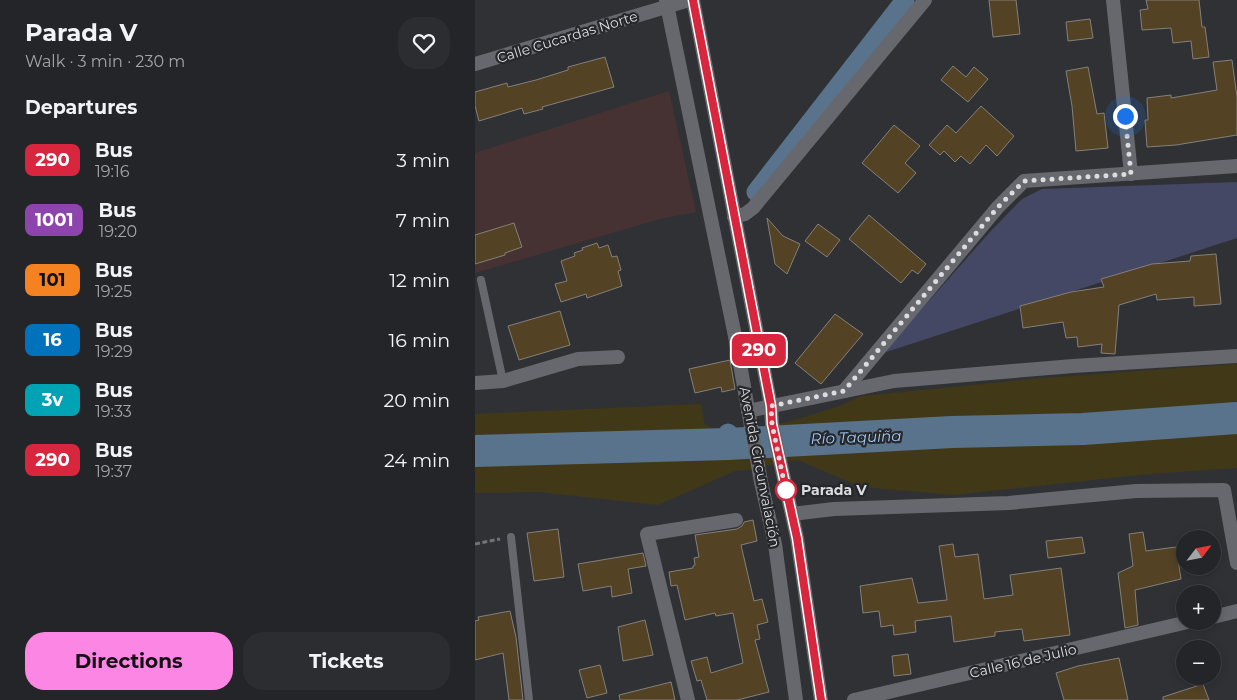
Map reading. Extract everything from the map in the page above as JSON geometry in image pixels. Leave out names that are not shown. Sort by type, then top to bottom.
[{"type":"street","name":"Calle Cucardas Norte","points":[[475,64],[667,3],[689,0]]},
{"type":"street","name":"Avenida Circunvalación","points":[[693,0],[771,406],[772,424],[797,538],[821,700]]},
{"type":"street","points":[[734,218],[745,214],[753,208],[925,0]]},
{"type":"street","points":[[1113,0],[1131,174]]},
{"type":"street","name":"Avenida Circunvalación","points":[[667,3],[761,482],[775,544],[796,700]]},
{"type":"street","points":[[844,391],[998,207],[1024,181],[1237,166]]},
{"type":"street","points":[[748,411],[903,380],[1073,366],[1237,356]]},
{"type":"street","points":[[475,383],[503,381],[578,359],[619,357]]},
{"type":"street","points":[[761,482],[783,478]]},
{"type":"street","points":[[792,514],[834,509],[1009,503],[1136,491],[1224,490],[1237,563]]},
{"type":"street","points":[[688,700],[647,534],[736,520]]},
{"type":"street","points":[[1221,614],[1237,611]]},
{"type":"street","name":"Calle 16 de Julio","points":[[854,700],[1176,625]]},
{"type":"lane","points":[[481,280],[503,381]]},
{"type":"lane","points":[[511,537],[529,700]]},
{"type":"path","points":[[475,544],[511,537]]},
{"type":"shaded area","points":[[669,91],[696,212],[660,219],[475,273],[475,153]]},
{"type":"shaded area","points":[[1237,182],[1237,238],[883,353],[989,233],[1022,199],[1042,189]]},
{"type":"sand","points":[[1237,364],[1237,468],[1149,474],[954,495],[861,487],[798,460],[735,471],[658,505],[538,492],[475,493],[475,414],[701,404],[705,425],[728,433],[791,421],[840,406],[861,396],[1042,378]]},
{"type":"building","points":[[989,0],[1016,0],[1020,34],[993,37]]},
{"type":"building","points":[[1146,0],[1199,0],[1202,27],[1205,27],[1209,57],[1193,59],[1191,41],[1173,43],[1171,28],[1142,30],[1140,10],[1148,9]]},
{"type":"building","points":[[1090,19],[1093,38],[1068,41],[1066,22]]},
{"type":"building","points":[[605,57],[614,87],[542,107],[543,109],[524,114],[522,108],[479,121],[475,106],[475,92],[507,83],[508,87],[536,80],[568,70],[568,67]]},
{"type":"building","points":[[1232,60],[1237,97],[1237,135],[1176,145],[1147,147],[1145,120],[1148,120],[1147,98],[1171,95],[1171,98],[1217,90],[1213,62]]},
{"type":"building","points":[[953,66],[966,77],[974,67],[988,79],[968,102],[941,80]]},
{"type":"building","points":[[1088,67],[1097,114],[1104,113],[1108,148],[1076,151],[1072,106],[1066,71]]},
{"type":"building","points":[[981,106],[1014,136],[997,156],[986,145],[970,164],[961,156],[955,162],[944,151],[940,155],[929,145],[947,125],[956,133]]},
{"type":"building","points":[[894,125],[920,146],[905,163],[916,173],[898,193],[862,163]]},
{"type":"building","points":[[869,215],[926,264],[918,274],[912,270],[901,283],[849,239]]},
{"type":"building","points":[[767,218],[783,236],[800,244],[787,274],[775,264]]},
{"type":"building","points":[[514,223],[522,247],[505,253],[505,255],[475,264],[475,235]]},
{"type":"building","points":[[818,224],[840,240],[827,257],[805,241]]},
{"type":"building","points":[[597,243],[599,248],[608,245],[612,257],[617,256],[621,270],[618,271],[622,286],[587,298],[586,294],[561,302],[555,284],[567,281],[561,261],[575,256],[574,253],[583,250],[582,248]]},
{"type":"building","points":[[1216,254],[1221,304],[1194,306],[1194,297],[1157,300],[1156,294],[1119,305],[1115,354],[1101,353],[1102,344],[1078,347],[1077,337],[1066,338],[1063,322],[1023,328],[1020,306],[1071,292],[1104,287],[1101,279],[1152,264],[1190,261],[1191,256]]},
{"type":"building","points":[[560,311],[570,345],[519,360],[508,326]]},
{"type":"building","points":[[835,314],[863,334],[821,384],[795,363]]},
{"type":"building","points":[[730,360],[735,389],[722,392],[721,387],[695,393],[689,369]]},
{"type":"building","points":[[753,520],[757,541],[741,545],[754,601],[762,599],[768,622],[757,625],[760,639],[755,640],[769,692],[737,700],[707,700],[701,680],[697,681],[691,661],[707,657],[711,673],[743,663],[733,613],[716,616],[715,613],[685,620],[677,585],[671,586],[669,572],[693,568],[695,565],[694,558],[699,557],[695,535],[737,529],[744,522]]},
{"type":"building","points":[[558,529],[564,577],[534,581],[527,533]]},
{"type":"building","points":[[1143,532],[1146,551],[1176,547],[1176,575],[1180,575],[1181,579],[1135,590],[1138,625],[1125,628],[1118,573],[1133,566],[1129,534]]},
{"type":"building","points":[[1082,537],[1085,553],[1048,558],[1046,541]]},
{"type":"building","points":[[953,544],[955,557],[978,554],[984,599],[1013,595],[1010,575],[1061,568],[1070,635],[1024,641],[1022,629],[995,632],[995,636],[954,642],[951,616],[915,621],[916,632],[894,635],[893,625],[881,627],[879,611],[863,613],[860,586],[912,578],[918,603],[947,600],[939,546]]},
{"type":"building","points":[[643,553],[646,566],[628,569],[632,593],[612,597],[611,586],[583,591],[578,564]]},
{"type":"building","points":[[510,611],[516,637],[523,700],[509,700],[503,653],[475,660],[475,621],[479,620],[478,617]]},
{"type":"building","points":[[645,620],[653,655],[623,661],[618,627]]},
{"type":"building","points":[[908,654],[911,674],[894,676],[892,656]]},
{"type":"building","points":[[1119,658],[1128,700],[1064,700],[1056,673],[1078,666]]},
{"type":"building","points":[[600,665],[607,693],[587,698],[579,670]]},
{"type":"building","points":[[671,682],[675,700],[620,700],[619,695]]},
{"type":"building","points":[[1203,685],[1209,700],[1163,700],[1163,697]]},
{"type":"waterway","points":[[756,192],[905,0]]},
{"type":"waterway","name":"Río Taquiña","points":[[475,451],[728,444],[952,432],[1083,429],[1237,418]]},
{"type":"waterway","points":[[728,433],[728,444]]},
{"type":"bus line","name":"290","points":[[693,0],[771,406],[772,424],[797,538],[821,700]]},
{"type":"place","name":"Parada V","points":[[786,490]]},
{"type":"route","points":[[786,490],[787,496],[772,424],[771,406],[844,391],[998,207],[1024,181],[1131,174],[1125,116]]}]
